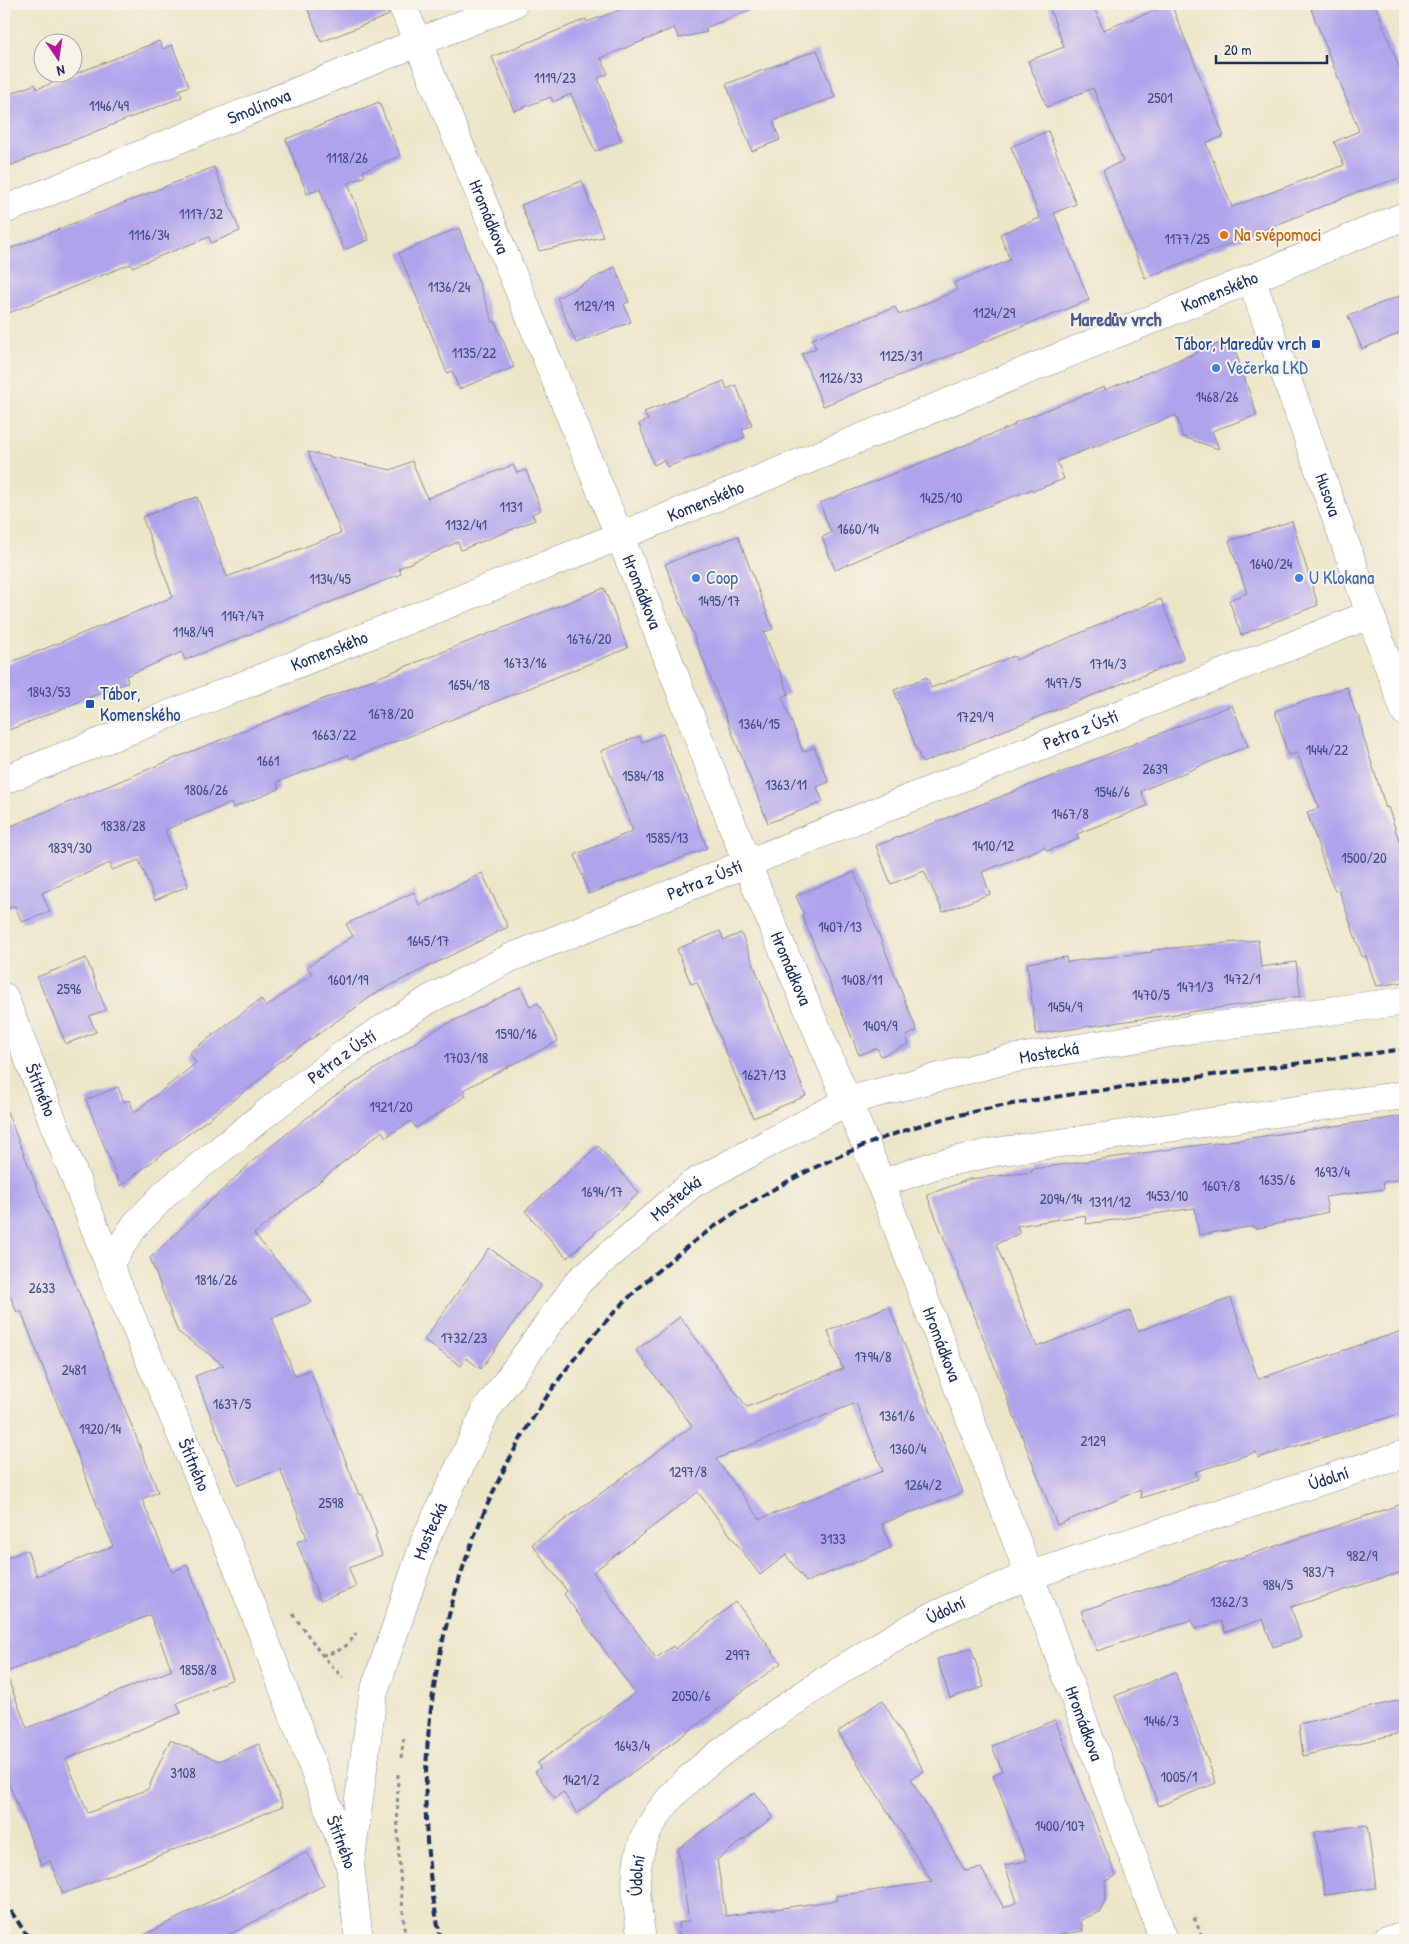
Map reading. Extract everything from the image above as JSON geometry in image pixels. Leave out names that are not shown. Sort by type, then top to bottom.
[{"type":"street","name":"Hromádkova","points":[[402,4],[619,536],[748,864],[848,1101],[1029,1574],[1164,1940]]},
{"type":"street","name":"Smolínova","points":[[4,210],[513,4]]},
{"type":"street","name":"Komenského","points":[[4,780],[619,536],[1405,216]]},
{"type":"street","name":"Husova","points":[[1251,278],[1405,712]]},
{"type":"street","name":"Petra z Ústí","points":[[109,1264],[136,1224],[168,1192],[279,1103],[351,1049],[430,999],[510,958],[1371,614]]},
{"type":"street","name":"Štítného","points":[[4,997],[109,1264],[240,1574],[350,1864],[359,1940]]},
{"type":"street","name":"Mostecká","points":[[350,1864],[373,1695],[426,1538],[487,1409],[579,1281],[692,1184],[848,1101],[1006,1060],[1194,1029],[1405,1001]]},
{"type":"street","points":[[880,1184],[935,1165],[995,1152],[1405,1095]]},
{"type":"street","name":"Údolní","points":[[642,1940],[635,1898],[637,1869],[644,1839],[662,1810],[686,1781],[786,1707],[910,1628],[1029,1574],[1405,1454]]},
{"type":"street","points":[[1385,1940],[1405,1937]]},
{"type":"path","points":[[290,1610],[328,1662]]},
{"type":"path","points":[[322,1655],[336,1653],[347,1646],[359,1629]]},
{"type":"path","points":[[371,1708],[399,1715],[404,1720],[400,1763]]},
{"type":"path","points":[[399,1771],[397,1807],[399,1869],[406,1940]]},
{"type":"building","points":[[306,4],[387,4],[389,15],[321,42]]},
{"type":"building","points":[[636,4],[762,5],[705,28],[707,32],[679,38],[674,28],[601,58],[608,74],[598,78],[621,141],[595,151],[571,94],[553,102],[551,97],[514,111],[492,57],[586,19],[587,22]]},
{"type":"building","points":[[1048,4],[1093,4],[1103,30],[1171,4],[1224,136],[1206,143],[1232,207],[1344,165],[1334,142],[1359,131],[1309,4],[1375,4],[1405,83],[1405,176],[1355,193],[1145,278],[1103,170],[1123,161],[1093,88],[1047,107],[1028,61],[1064,47]]},
{"type":"building","points":[[159,41],[163,49],[172,45],[189,86],[179,90],[182,97],[4,168],[4,96],[35,84],[37,89],[55,82],[82,82],[82,71]]},
{"type":"building","points":[[817,50],[835,97],[773,121],[780,140],[752,151],[726,84]]},
{"type":"building","points":[[379,102],[400,156],[363,171],[365,176],[348,183],[369,240],[344,250],[320,189],[307,194],[286,139]]},
{"type":"building","points":[[1048,131],[1076,204],[1054,213],[1089,300],[823,406],[802,354],[816,348],[812,339],[895,307],[899,315],[957,290],[954,283],[1010,260],[1000,234],[1040,218],[1011,147]]},
{"type":"building","points":[[214,167],[240,231],[211,243],[209,237],[132,267],[130,264],[4,315],[4,251]]},
{"type":"building","points":[[582,181],[603,237],[539,251],[521,205]]},
{"type":"building","points":[[459,228],[493,322],[495,321],[514,367],[459,389],[452,371],[447,373],[399,253]]},
{"type":"building","points":[[615,267],[629,302],[624,304],[631,322],[576,343],[557,298]]},
{"type":"building","points":[[1405,294],[1405,331],[1362,349],[1348,316]]},
{"type":"building","points":[[1220,343],[1235,350],[1257,415],[1212,431],[1219,449],[1183,437],[1176,415],[1057,461],[1064,479],[1033,491],[1032,489],[922,532],[835,570],[822,537],[831,533],[820,503],[1015,425],[1014,423],[1104,387],[1105,390]]},
{"type":"building","points":[[724,381],[727,389],[736,385],[752,425],[742,430],[745,437],[667,467],[664,460],[654,465],[639,424],[648,420],[644,412]]},
{"type":"building","points":[[308,452],[391,470],[412,461],[427,498],[513,465],[517,473],[526,470],[541,510],[532,514],[535,520],[461,550],[458,542],[399,568],[401,574],[185,660],[182,652],[126,676],[128,682],[4,732],[4,665],[173,597],[142,517],[197,497],[227,577],[341,533]]},
{"type":"building","points":[[1292,521],[1318,605],[1241,635],[1229,600],[1247,593],[1229,541]]},
{"type":"building","points":[[738,536],[773,629],[764,632],[789,694],[782,697],[803,752],[814,747],[829,782],[817,787],[823,802],[768,823],[665,564]]},
{"type":"building","points":[[604,588],[628,648],[350,759],[348,755],[277,782],[279,789],[233,808],[231,803],[165,830],[188,886],[155,900],[139,860],[112,870],[110,863],[42,893],[50,912],[22,922],[15,906],[4,910],[4,829],[195,750]]},
{"type":"building","points":[[1161,599],[1184,659],[922,763],[894,690],[927,677],[931,688],[1014,656],[1016,660]]},
{"type":"building","points":[[1347,687],[1356,714],[1360,717],[1363,736],[1386,808],[1388,807],[1405,858],[1405,982],[1376,986],[1366,956],[1362,957],[1339,890],[1335,891],[1328,875],[1307,812],[1319,808],[1297,753],[1288,755],[1275,711]]},
{"type":"building","points":[[1232,705],[1248,746],[1141,791],[1147,806],[1077,834],[1079,839],[1047,851],[1045,847],[982,872],[990,894],[943,912],[924,871],[891,884],[876,846]]},
{"type":"building","points":[[663,734],[707,848],[589,894],[575,855],[633,831],[601,751],[639,736],[642,742]]},
{"type":"building","points":[[854,872],[917,1031],[906,1036],[909,1044],[881,1056],[877,1048],[859,1055],[796,896]]},
{"type":"building","points":[[482,873],[508,927],[379,991],[276,1064],[256,1083],[120,1186],[86,1100],[118,1087],[124,1102],[130,1100],[134,1113],[196,1063],[189,1053],[261,999],[266,1007],[312,974],[307,967],[353,936],[346,924],[414,892],[419,905]]},
{"type":"building","points":[[720,931],[724,940],[741,933],[806,1096],[753,1118],[697,982],[691,984],[677,949]]},
{"type":"building","points":[[1258,940],[1261,967],[1296,962],[1301,996],[1036,1034],[1027,963],[1066,957],[1067,962],[1152,952],[1152,950]]},
{"type":"building","points":[[86,958],[106,1010],[89,1016],[96,1032],[66,1044],[37,977]]},
{"type":"building","points":[[521,987],[530,1007],[538,1003],[558,1041],[463,1090],[466,1096],[416,1128],[411,1121],[386,1137],[382,1131],[254,1234],[312,1302],[272,1318],[295,1376],[310,1370],[359,1495],[362,1494],[377,1534],[375,1536],[382,1555],[349,1568],[356,1587],[320,1601],[297,1542],[307,1538],[280,1469],[238,1485],[195,1376],[224,1365],[178,1332],[150,1258],[255,1159],[333,1097],[431,1032]]},
{"type":"building","points":[[4,1109],[6,1109],[158,1492],[142,1499],[172,1572],[187,1565],[233,1679],[177,1703],[181,1713],[66,1759],[88,1813],[148,1789],[170,1740],[219,1761],[259,1744],[283,1806],[63,1894],[50,1861],[41,1865],[4,1771],[4,1675],[6,1674],[27,1728],[172,1670],[150,1615],[4,1673],[4,1559],[27,1550],[37,1576],[113,1546],[21,1311],[17,1313],[4,1280]]},
{"type":"building","points":[[1405,1116],[1405,1179],[1383,1182],[1384,1189],[1325,1197],[1328,1212],[1255,1229],[1255,1226],[1199,1235],[1195,1208],[1086,1224],[1085,1215],[1017,1226],[1020,1233],[996,1244],[1037,1347],[1130,1311],[1138,1331],[1231,1298],[1258,1379],[1405,1330],[1405,1412],[1258,1458],[1256,1452],[1195,1472],[1198,1479],[1141,1498],[1140,1490],[1057,1525],[927,1195],[970,1179],[1032,1172],[1032,1169]]},
{"type":"building","points":[[598,1146],[639,1193],[567,1258],[525,1211]]},
{"type":"building","points":[[489,1248],[541,1285],[481,1369],[466,1358],[461,1366],[424,1340]]},
{"type":"building","points":[[889,1306],[963,1492],[882,1524],[891,1548],[806,1582],[786,1555],[760,1575],[698,1492],[593,1572],[656,1658],[673,1646],[675,1649],[736,1602],[781,1663],[577,1813],[563,1792],[555,1798],[535,1772],[540,1768],[537,1763],[635,1693],[564,1594],[567,1591],[532,1544],[692,1426],[636,1350],[680,1317],[747,1407],[843,1369],[828,1331]],"holes":[[[856,1403],[883,1471],[760,1519],[716,1459]]]},
{"type":"building","points":[[1405,1503],[1405,1571],[1291,1607],[1301,1638],[1273,1647],[1263,1619],[1225,1632],[1221,1621],[1195,1629],[1191,1620],[1097,1651],[1081,1611]]},
{"type":"building","points":[[971,1648],[984,1687],[950,1698],[937,1659]]},
{"type":"building","points":[[1175,1672],[1216,1783],[1159,1806],[1115,1696]]},
{"type":"building","points":[[1405,1699],[1405,1732],[1303,1756],[1299,1724]]},
{"type":"building","points":[[882,1700],[924,1771],[911,1779],[965,1871],[981,1868],[1004,1908],[1017,1902],[1005,1865],[1027,1861],[993,1775],[1002,1771],[992,1746],[1055,1720],[1116,1876],[1105,1881],[1106,1899],[1099,1912],[1081,1920],[1083,1931],[1025,1940],[679,1940],[678,1923],[689,1921],[678,1849],[755,1792],[773,1817],[717,1860],[726,1916],[838,1900],[836,1896],[932,1882],[838,1732]]},
{"type":"building","points":[[1367,1825],[1376,1888],[1325,1895],[1315,1832]]},
{"type":"building","points":[[307,1852],[324,1885],[219,1940],[134,1940]]},
{"type":"railway","points":[[441,1940],[428,1850],[427,1759],[437,1668],[459,1579],[492,1494],[536,1414],[590,1340],[653,1275],[706,1233],[762,1196],[821,1164],[883,1138],[913,1128],[943,1119],[1037,1100],[1405,1049]]},
{"type":"railway","points":[[4,1901],[30,1940]]},
{"type":"place","name":"Na svépomoci","points":[[1224,235]]},
{"type":"place","name":"Tábor, Maredův vrch","points":[[1316,344]]},
{"type":"place","name":"Večerka LKD","points":[[1216,368]]},
{"type":"place","name":"Coop","points":[[696,578]]},
{"type":"place","name":"U Klokana","points":[[1299,578]]},
{"type":"place","name":"Tábor, Komenského","points":[[90,704]]},
{"type":"district","name":"Maredův vrch","points":[[1116,319]]}]
